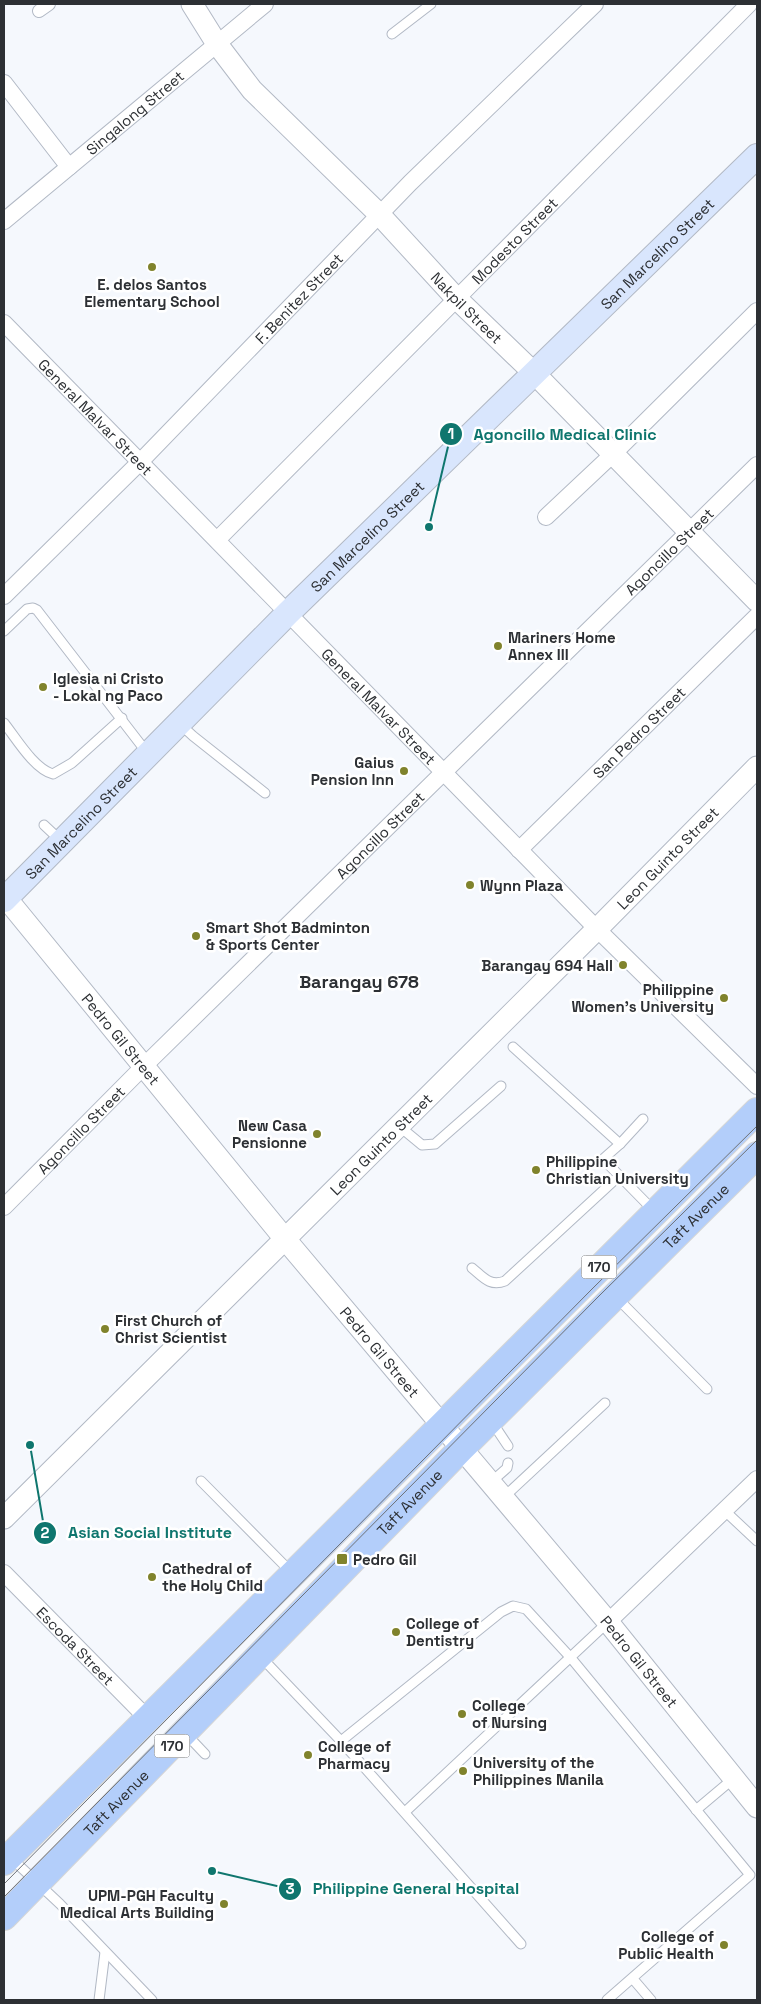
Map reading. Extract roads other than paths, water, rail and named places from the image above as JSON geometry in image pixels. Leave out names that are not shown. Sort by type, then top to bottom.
[{"type":"main road","name":"San Marcelino Street","points":[[4,898],[62,842],[288,613],[757,156]]},
{"type":"main road","name":"170","points":[[7,1859],[757,1110]]},
{"type":"main road","name":"Taft Avenue","points":[[4,1917],[261,1656],[461,1449],[757,1156]]},
{"type":"street","name":"Nakpil Street","points":[[192,4],[217,44],[252,90],[379,214],[456,298],[535,374],[757,601]]},
{"type":"street","name":"Singalong Street","points":[[4,221],[265,4]]},
{"type":"street","name":"F. Benitez Street","points":[[4,596],[140,462],[379,214],[595,4]]},
{"type":"street","name":"Modesto Street","points":[[217,540],[749,4]]},
{"type":"street","points":[[4,83],[69,167]]},
{"type":"street","points":[[546,517],[613,454],[757,311]]},
{"type":"street","name":"General Malvar Street","points":[[4,323],[519,850],[757,1086]]},
{"type":"street","name":"Agoncillo Street","points":[[4,1208],[144,1066],[757,465]]},
{"type":"street","name":"San Pedro Street","points":[[519,850],[757,616]]},
{"type":"street","name":"Leon Guinto Street","points":[[4,1518],[597,929],[757,767]]},
{"type":"street","name":"Pedro Gil Street","points":[[4,898],[285,1239],[608,1622],[757,1807]]},
{"type":"street","points":[[608,1622],[757,1479]]},
{"type":"street","name":"Escoda Street","points":[[4,1573],[148,1719]]},
{"type":"lane","points":[[392,34],[431,4]]},
{"type":"lane","points":[[4,631],[27,609],[33,608],[37,610],[148,754]]},
{"type":"lane","points":[[4,723],[35,761],[46,772],[53,774],[72,763],[122,718]]},
{"type":"lane","points":[[179,723],[265,793]]},
{"type":"lane","points":[[44,825],[62,842]]},
{"type":"lane","points":[[514,1047],[620,1144]]},
{"type":"lane","points":[[399,1126],[422,1145],[435,1144],[501,1086]]},
{"type":"lane","points":[[643,1119],[603,1159],[654,1212]]},
{"type":"lane","points":[[472,1268],[490,1283],[498,1284],[505,1281],[619,1176]]},
{"type":"lane","points":[[615,1296],[707,1389]]},
{"type":"lane","points":[[496,1491],[605,1403]]},
{"type":"lane","points":[[491,1420],[508,1446]]},
{"type":"lane","points":[[496,1491],[508,1463]]},
{"type":"lane","points":[[201,1481],[293,1574]]},
{"type":"lane","points":[[725,1511],[757,1541]]},
{"type":"lane","points":[[341,1741],[501,1612],[513,1606],[526,1609],[571,1658],[750,1875],[608,2000]]},
{"type":"lane","points":[[404,1812],[608,1622]]},
{"type":"lane","points":[[261,1656],[341,1741],[520,1944]]},
{"type":"lane","points":[[185,1733],[205,1754]]},
{"type":"lane","points":[[696,1810],[734,1778]]},
{"type":"lane","points":[[7,1859],[38,1882],[152,2000]]},
{"type":"lane","points":[[99,2000],[105,1952]]},
{"type":"lane","points":[[633,1979],[651,2000]]},
{"type":"tram line","points":[[4,1884],[592,1289],[757,1126]]},
{"type":"tram line","points":[[4,1897],[599,1296],[757,1140]]},
{"type":"place","name":"E. delos Santos Elementary School","points":[[152,267]]},
{"type":"place","name":"Agoncillo Medical Clinic","points":[[429,527]]},
{"type":"place","name":"Mariners Home Annex III","points":[[498,646]]},
{"type":"place","name":"Iglesia ni Cristo - Lokal ng Paco","points":[[43,687]]},
{"type":"place","name":"Gaius Pension Inn","points":[[404,771]]},
{"type":"place","name":"Wynn Plaza","points":[[470,885]]},
{"type":"place","name":"Smart Shot Badminton & Sports Center","points":[[196,936]]},
{"type":"place","name":"Barangay 694 Hall","points":[[623,965]]},
{"type":"place","name":"Philippine Women's University","points":[[724,998]]},
{"type":"place","name":"New Casa Pensionne","points":[[317,1134]]},
{"type":"place","name":"Philippine Christian University","points":[[536,1170]]},
{"type":"place","name":"First Church of Christ Scientist","points":[[105,1329]]},
{"type":"place","name":"Asian Social Institute","points":[[30,1445]]},
{"type":"place","name":"Pedro Gil","points":[[342,1559]]},
{"type":"place","name":"Cathedral of the Holy Child","points":[[152,1577]]},
{"type":"place","name":"College of Dentistry","points":[[396,1632]]},
{"type":"place","name":"College of Nursing","points":[[462,1714]]},
{"type":"place","name":"College of Pharmacy","points":[[308,1755]]},
{"type":"place","name":"University of the Philippines Manila","points":[[463,1771]]},
{"type":"place","name":"Philippine General Hospital","points":[[212,1871]]},
{"type":"place","name":"UPM-PGH Faculty Medical Arts Building","points":[[224,1904]]},
{"type":"place","name":"College of Public Health","points":[[724,1945]]},
{"type":"district","name":"Barangay 678","points":[[359,981]]}]
